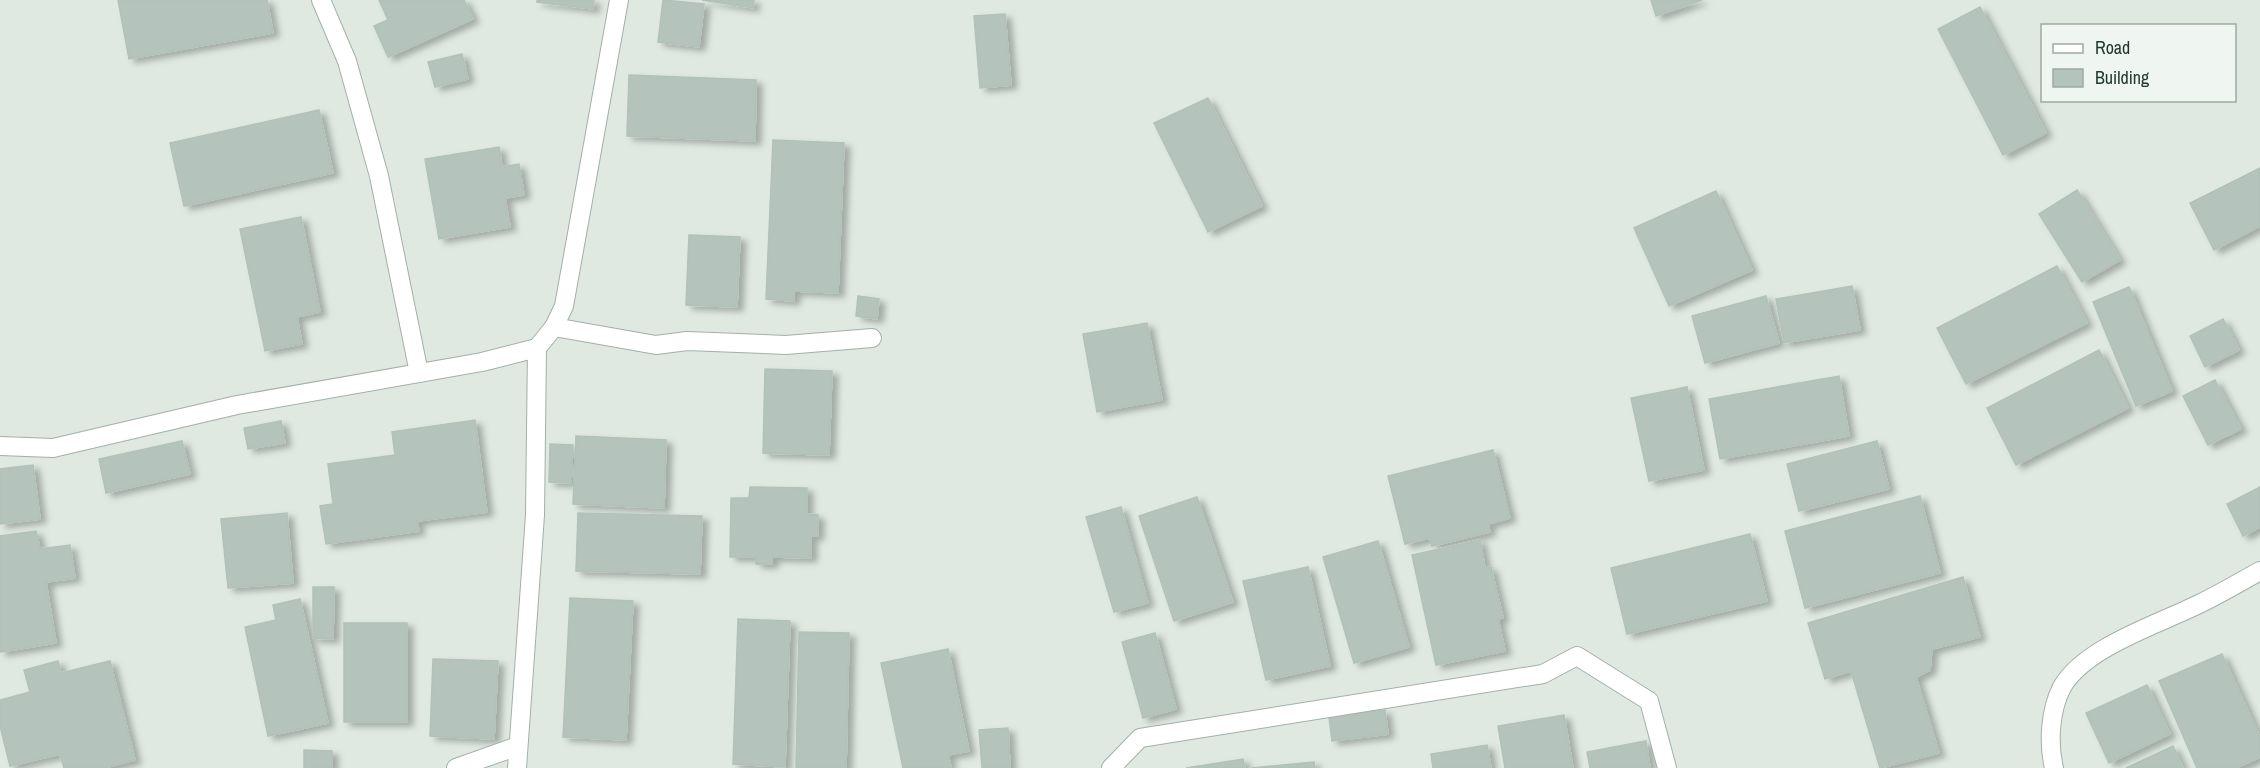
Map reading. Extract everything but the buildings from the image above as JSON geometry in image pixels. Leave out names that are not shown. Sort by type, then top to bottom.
[{"type":"street","points":[[321,0],[347,62],[379,176],[419,374]]},
{"type":"street","points":[[0,446],[53,447],[237,405],[419,374],[482,362],[537,348],[554,327],[564,306],[619,0]]},
{"type":"street","points":[[554,327],[656,345],[687,341],[786,345],[872,338]]},
{"type":"street","points":[[517,768],[535,515],[537,348]]},
{"type":"street","points":[[2054,768],[2051,755],[2054,707],[2063,685],[2083,664],[2112,646],[2201,603],[2260,571]]},
{"type":"street","points":[[1111,768],[1140,738],[1543,674],[1577,656],[1649,701],[1667,768]]},
{"type":"street","points":[[456,768],[518,746]]}]
